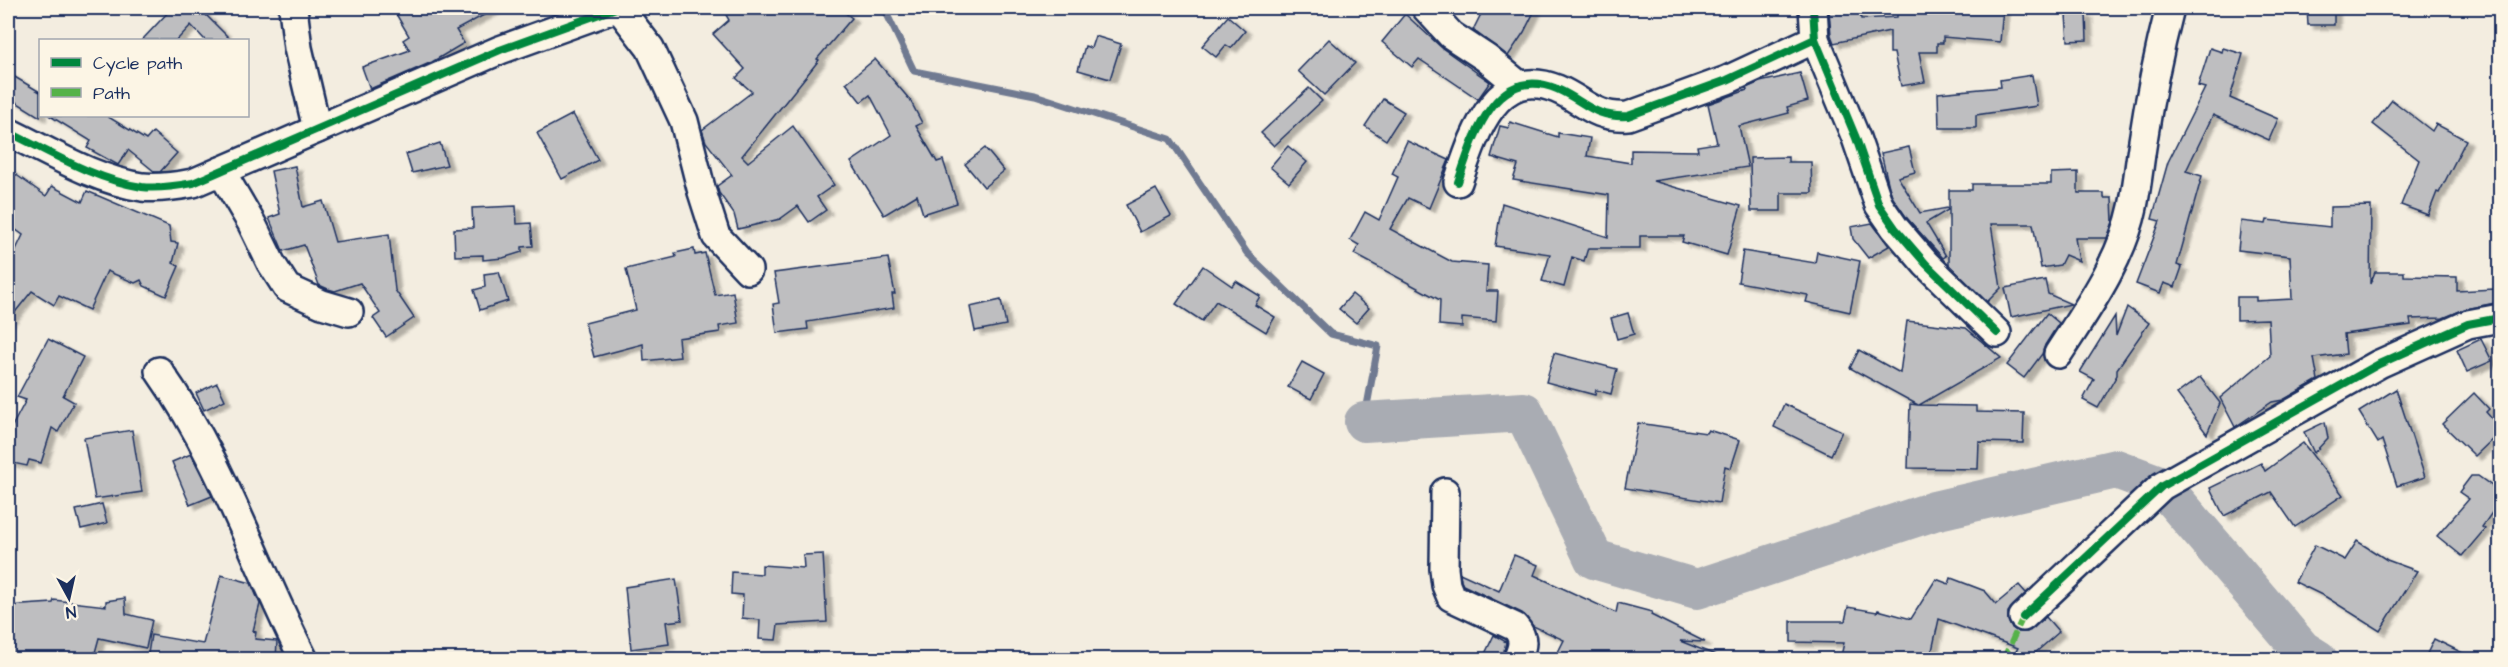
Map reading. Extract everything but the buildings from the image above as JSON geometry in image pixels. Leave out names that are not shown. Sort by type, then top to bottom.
[{"type":"street","points":[[293,8],[298,48],[317,129]]},
{"type":"street","points":[[8,132],[107,178],[143,187],[173,187],[193,183],[500,50],[617,8],[650,48],[684,121],[716,236],[748,270]]},
{"type":"street","points":[[1426,8],[1451,35],[1486,58],[1519,85]]},
{"type":"street","points":[[1813,8],[1815,39],[1856,138],[1879,205],[1926,264],[1997,333]]},
{"type":"street","points":[[2058,354],[2093,299],[2123,239],[2133,208],[2149,100],[2159,48],[2170,8]]},
{"type":"street","points":[[1458,182],[1472,142],[1486,113],[1504,93],[1519,85],[1537,83],[1557,89],[1610,117],[1628,116],[1727,80],[1815,39]]},
{"type":"street","points":[[222,171],[252,224],[271,264],[287,288],[322,304],[349,312]]},
{"type":"street","points":[[2023,617],[2162,486],[2379,364],[2468,324],[2500,318]]},
{"type":"street","points":[[159,371],[182,402],[208,448],[304,660]]},
{"type":"street","points":[[1445,492],[1444,569],[1446,585],[1451,597],[1515,627],[1523,641],[1517,660]]},
{"type":"waterway","points":[[884,8],[914,71],[1035,95],[1170,139],[1247,253],[1331,334],[1378,346],[1364,422]]},
{"type":"waterway","points":[[1364,422],[1524,412],[1594,559],[1697,589],[1934,511],[2116,469],[2162,486],[2302,650],[2318,660]]},
{"type":"marked path","points":[[2003,660],[2023,617]]},
{"type":"cycle path","points":[[8,132],[90,172],[124,183],[155,188],[193,183],[500,50],[616,8]]},
{"type":"cycle path","points":[[1813,8],[1815,39],[1856,138],[1879,205],[1895,228],[1926,264],[1997,333]]},
{"type":"cycle path","points":[[1458,182],[1471,145],[1490,109],[1502,95],[1517,86],[1536,84],[1557,89],[1598,112],[1628,116],[1727,80],[1815,39]]},
{"type":"cycle path","points":[[2023,617],[2162,486],[2379,364],[2468,324],[2500,318]]}]
